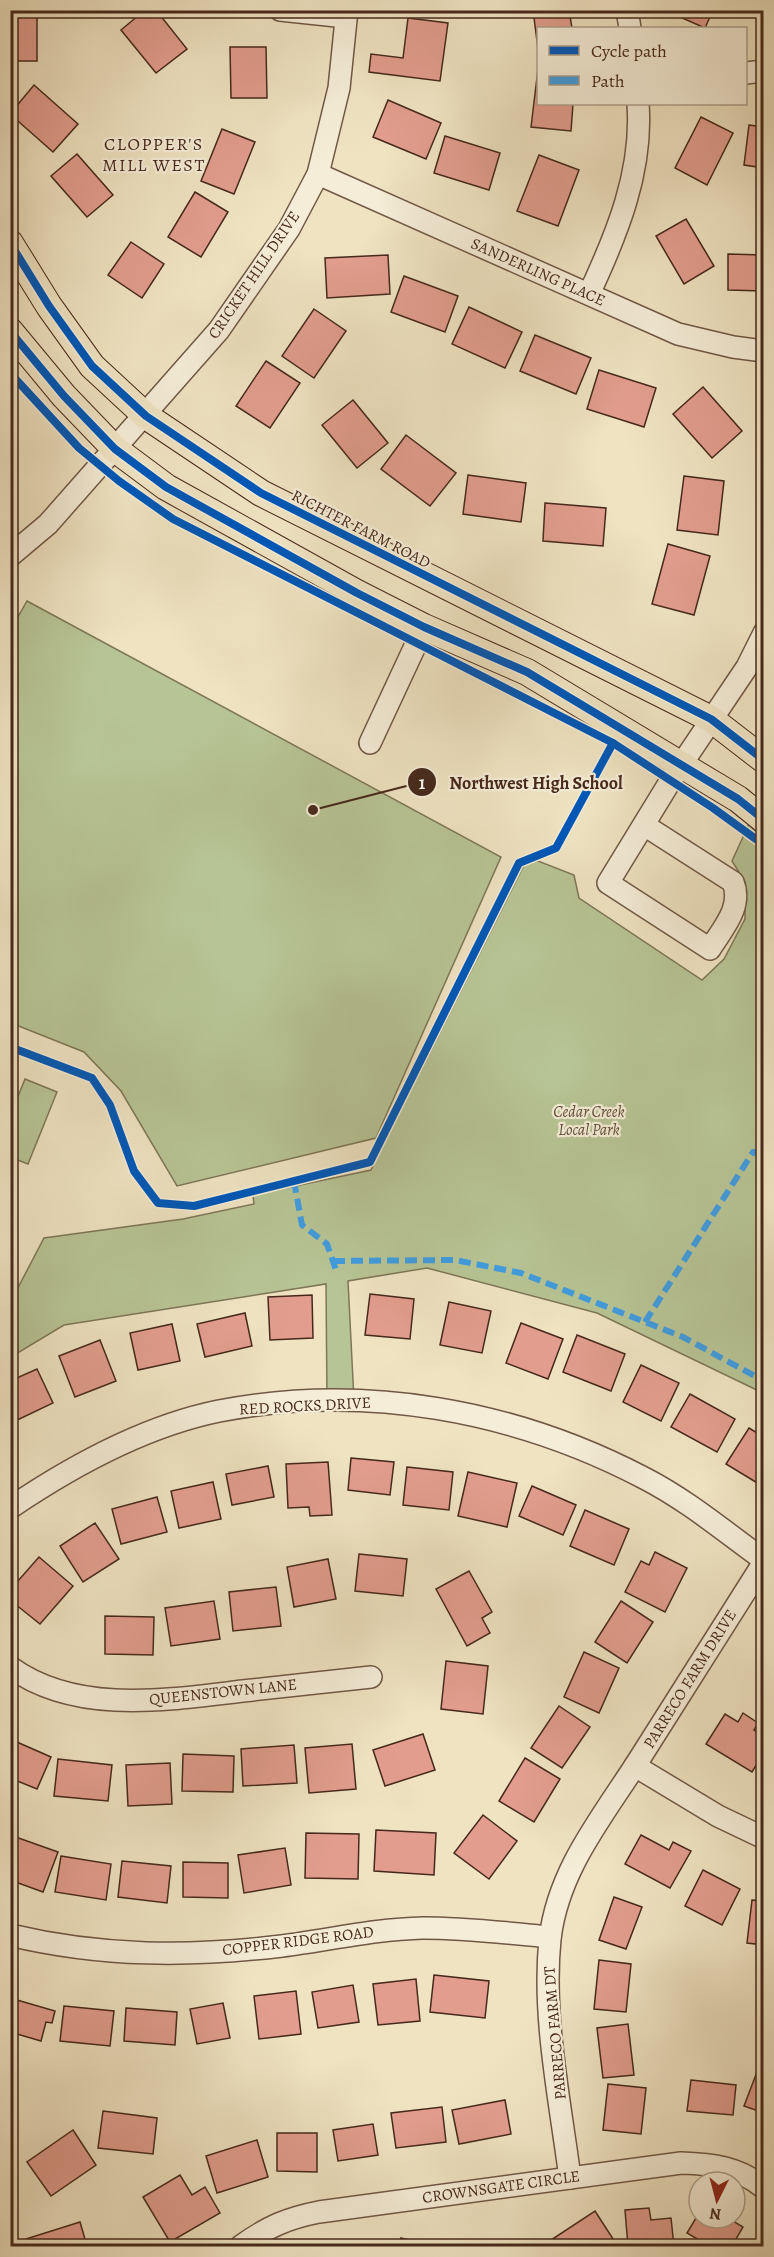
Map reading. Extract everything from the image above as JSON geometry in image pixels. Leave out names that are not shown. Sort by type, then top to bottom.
[{"type":"main road","name":"RICHTER FARM ROAD","points":[[10,243],[49,306],[92,366],[146,416],[261,493],[711,719],[764,760]]},
{"type":"main road","points":[[10,331],[64,396],[115,449],[166,487],[424,627],[527,672],[738,799],[764,820]]},
{"type":"street","points":[[280,10],[346,14]]},
{"type":"street","points":[[627,10],[630,27]]},
{"type":"street","name":"CRICKET HILL DRIVE","points":[[10,556],[48,524],[146,416],[219,330],[289,229],[318,174],[339,88],[346,14]]},
{"type":"street","points":[[747,73],[764,71]]},
{"type":"street","points":[[589,294],[608,253],[627,200],[638,150],[638,105]]},
{"type":"street","name":"SANDERLING PLACE","points":[[318,174],[678,334],[733,347],[764,351]]},
{"type":"street","points":[[369,743],[424,627]]},
{"type":"street","points":[[644,825],[733,882],[738,893],[735,908],[710,949],[608,883],[644,825],[711,719],[747,667],[764,633]]},
{"type":"street","name":"RED ROCKS DRIVE","points":[[10,1508],[88,1460],[161,1429],[218,1412],[289,1403],[360,1400],[436,1407],[506,1421],[576,1447],[645,1478],[710,1520],[764,1561]]},
{"type":"street","name":"PARRECO FARM DRIVE","points":[[635,1766],[764,1561]]},
{"type":"street","name":"QUEENSTOWN LANE","points":[[10,1667],[25,1678],[72,1695],[156,1701],[371,1677]]},
{"type":"street","points":[[635,1766],[718,1816],[764,1838]]},
{"type":"street","name":"PARRECO FARM DT","points":[[570,2178],[551,2024],[550,1937],[557,1904],[569,1872],[635,1766]]},
{"type":"street","name":"COPPER RIDGE ROAD","points":[[10,1935],[50,1944],[140,1955],[282,1946],[363,1933],[423,1928],[550,1937]]},
{"type":"street","name":"CROWNSGATE CIRCLE","points":[[241,2247],[265,2229],[290,2218],[681,2163],[710,2164],[734,2170],[764,2188]]},
{"type":"green space","points":[[27,601],[501,857],[376,1138],[177,1186],[121,1091],[84,1052],[11,1023],[10,631]]},
{"type":"green space","name":"Cedar Creek Local Park","points":[[749,824],[763,838],[763,1393],[597,1313],[427,1268],[348,1281],[354,1400],[327,1401],[326,1284],[64,1325],[11,1357],[11,1301],[44,1238],[183,1219],[254,1204],[253,1195],[371,1170],[524,865],[533,859],[574,875],[579,898],[702,980],[724,959],[745,919],[745,882],[732,861]]},
{"type":"green space","points":[[25,1079],[57,1092],[28,1164],[10,1157],[11,1114]]},
{"type":"building","points":[[16,10],[37,10],[37,61],[10,61],[10,21],[15,21]]},
{"type":"building","points":[[145,10],[156,10],[187,49],[156,73],[121,30]]},
{"type":"building","points":[[533,10],[569,10],[572,27],[537,27],[537,41]]},
{"type":"building","points":[[664,10],[713,10],[705,27]]},
{"type":"building","points":[[408,18],[448,23],[440,81],[369,72],[371,54],[403,58]]},
{"type":"building","points":[[230,47],[266,47],[267,98],[231,98]]},
{"type":"building","points":[[537,77],[537,105],[573,105],[571,131],[531,127]]},
{"type":"building","points":[[34,85],[78,124],[53,152],[10,114]]},
{"type":"building","points":[[388,100],[441,123],[426,159],[373,137]]},
{"type":"building","points":[[701,117],[733,133],[707,185],[675,168]]},
{"type":"building","points":[[749,125],[764,127],[764,168],[744,165]]},
{"type":"building","points":[[222,129],[255,142],[234,194],[201,181]]},
{"type":"building","points":[[445,136],[500,153],[489,190],[434,173]]},
{"type":"building","points":[[77,154],[113,195],[87,217],[51,176]]},
{"type":"building","points":[[539,155],[579,170],[558,226],[517,211]]},
{"type":"building","points":[[195,192],[228,212],[201,257],[168,237]]},
{"type":"building","points":[[686,219],[714,266],[684,284],[656,236]]},
{"type":"building","points":[[131,242],[164,264],[142,298],[108,275]]},
{"type":"building","points":[[728,254],[764,255],[764,291],[728,290]]},
{"type":"building","points":[[388,255],[390,294],[327,298],[325,258]]},
{"type":"building","points":[[404,276],[458,296],[445,332],[391,312]]},
{"type":"building","points":[[469,307],[522,332],[505,368],[452,344]]},
{"type":"building","points":[[314,309],[346,331],[314,378],[282,356]]},
{"type":"building","points":[[535,335],[591,358],[576,394],[520,371]]},
{"type":"building","points":[[266,361],[300,383],[270,428],[236,406]]},
{"type":"building","points":[[599,370],[656,388],[644,427],[587,409]]},
{"type":"building","points":[[703,387],[742,431],[712,458],[673,414]]},
{"type":"building","points":[[353,400],[388,443],[357,468],[322,425]]},
{"type":"building","points":[[406,435],[456,473],[430,506],[381,469]]},
{"type":"building","points":[[468,475],[526,483],[521,522],[463,514]]},
{"type":"building","points":[[684,476],[724,481],[718,535],[677,530]]},
{"type":"building","points":[[545,503],[606,508],[603,546],[543,541]]},
{"type":"building","points":[[668,544],[710,556],[694,615],[652,604]]},
{"type":"building","points":[[370,1294],[414,1299],[410,1339],[365,1335]]},
{"type":"building","points":[[312,1295],[313,1338],[270,1340],[268,1297]]},
{"type":"building","points":[[449,1302],[491,1311],[482,1353],[440,1345]]},
{"type":"building","points":[[245,1313],[252,1346],[205,1357],[197,1324]]},
{"type":"building","points":[[521,1323],[563,1339],[548,1379],[506,1363]]},
{"type":"building","points":[[172,1324],[180,1361],[138,1370],[130,1333]]},
{"type":"building","points":[[577,1335],[625,1354],[611,1391],[563,1372]]},
{"type":"building","points":[[100,1340],[116,1381],[75,1397],[59,1356]]},
{"type":"building","points":[[641,1365],[679,1383],[661,1421],[623,1402]]},
{"type":"building","points":[[37,1369],[53,1403],[11,1423],[10,1381]]},
{"type":"building","points":[[690,1394],[735,1419],[717,1452],[671,1427]]},
{"type":"building","points":[[749,1428],[764,1437],[764,1487],[726,1464]]},
{"type":"building","points":[[351,1458],[394,1462],[390,1495],[348,1490]]},
{"type":"building","points":[[328,1462],[332,1515],[310,1516],[309,1507],[288,1508],[286,1464]]},
{"type":"building","points":[[268,1466],[274,1497],[232,1505],[226,1474]]},
{"type":"building","points":[[407,1467],[453,1472],[449,1510],[403,1505]]},
{"type":"building","points":[[468,1472],[517,1483],[507,1527],[458,1516]]},
{"type":"building","points":[[213,1482],[221,1519],[179,1528],[171,1491]]},
{"type":"building","points":[[532,1486],[576,1505],[563,1535],[519,1516]]},
{"type":"building","points":[[157,1497],[167,1532],[121,1544],[112,1509]]},
{"type":"building","points":[[585,1510],[629,1529],[614,1565],[570,1546]]},
{"type":"building","points":[[95,1523],[119,1559],[83,1582],[60,1546]]},
{"type":"building","points":[[655,1552],[687,1568],[665,1612],[625,1592],[641,1561],[649,1565]]},
{"type":"building","points":[[359,1554],[407,1559],[403,1596],[355,1591]]},
{"type":"building","points":[[39,1557],[73,1586],[40,1624],[10,1600],[10,1590]]},
{"type":"building","points":[[328,1559],[336,1599],[294,1607],[287,1567]]},
{"type":"building","points":[[469,1571],[492,1612],[482,1618],[490,1633],[467,1646],[436,1589]]},
{"type":"building","points":[[276,1587],[281,1626],[233,1631],[229,1592]]},
{"type":"building","points":[[214,1601],[220,1639],[171,1646],[165,1608]]},
{"type":"building","points":[[621,1601],[653,1622],[627,1663],[595,1642]]},
{"type":"building","points":[[105,1616],[154,1617],[153,1655],[105,1654]]},
{"type":"building","points":[[584,1652],[619,1668],[599,1713],[564,1697]]},
{"type":"building","points":[[446,1661],[488,1666],[483,1714],[441,1709]]},
{"type":"building","points":[[559,1706],[590,1727],[562,1768],[531,1748]]},
{"type":"building","points":[[743,1713],[758,1723],[754,1730],[764,1736],[764,1753],[752,1772],[706,1744],[725,1714],[738,1722]]},
{"type":"building","points":[[423,1734],[435,1770],[385,1786],[373,1750]]},
{"type":"building","points":[[10,1739],[51,1757],[37,1789],[10,1778]]},
{"type":"building","points":[[352,1744],[356,1789],[309,1793],[305,1748]]},
{"type":"building","points":[[294,1745],[297,1783],[243,1786],[241,1749]]},
{"type":"building","points":[[183,1754],[234,1756],[233,1792],[182,1791]]},
{"type":"building","points":[[525,1758],[560,1779],[534,1822],[499,1801]]},
{"type":"building","points":[[58,1759],[112,1765],[108,1801],[54,1796]]},
{"type":"building","points":[[170,1763],[172,1804],[128,1806],[126,1765]]},
{"type":"building","points":[[483,1815],[517,1841],[489,1879],[454,1853]]},
{"type":"building","points":[[376,1830],[436,1833],[434,1875],[374,1871]]},
{"type":"building","points":[[306,1833],[359,1834],[358,1879],[305,1878]]},
{"type":"building","points":[[10,1835],[58,1852],[43,1892],[10,1880]]},
{"type":"building","points":[[641,1835],[669,1850],[673,1842],[691,1851],[670,1888],[625,1864]]},
{"type":"building","points":[[285,1848],[291,1885],[244,1893],[238,1855]]},
{"type":"building","points":[[61,1856],[111,1864],[106,1900],[55,1892]]},
{"type":"building","points":[[122,1861],[171,1866],[167,1903],[118,1897]]},
{"type":"building","points":[[183,1862],[228,1863],[228,1898],[183,1897]]},
{"type":"building","points":[[703,1870],[740,1889],[722,1925],[685,1906]]},
{"type":"building","points":[[614,1897],[642,1907],[626,1949],[599,1940]]},
{"type":"building","points":[[752,1900],[764,1901],[764,1945],[747,1943]]},
{"type":"building","points":[[599,1960],[631,1964],[626,2012],[594,2009]]},
{"type":"building","points":[[434,1975],[489,1981],[485,2018],[430,2012]]},
{"type":"building","points":[[416,1979],[420,2021],[378,2025],[373,1984]]},
{"type":"building","points":[[353,1985],[359,2022],[318,2028],[312,1992]]},
{"type":"building","points":[[296,1991],[301,2034],[259,2039],[254,1996]]},
{"type":"building","points":[[10,1998],[55,2011],[52,2023],[46,2022],[41,2041],[10,2032]]},
{"type":"building","points":[[223,2003],[230,2038],[197,2044],[190,2009]]},
{"type":"building","points":[[64,2006],[114,2011],[110,2046],[60,2041]]},
{"type":"building","points":[[126,2008],[177,2012],[175,2045],[124,2041]]},
{"type":"building","points":[[628,2024],[634,2075],[603,2078],[597,2028]]},
{"type":"building","points":[[757,2072],[764,2074],[764,2113],[744,2106]]},
{"type":"building","points":[[691,2080],[736,2085],[733,2115],[687,2111]]},
{"type":"building","points":[[608,2084],[646,2088],[641,2134],[603,2130]]},
{"type":"building","points":[[505,2100],[511,2134],[459,2144],[452,2110]]},
{"type":"building","points":[[442,2107],[446,2142],[396,2148],[391,2113]]},
{"type":"building","points":[[103,2111],[157,2118],[153,2154],[98,2148]]},
{"type":"building","points":[[373,2124],[378,2155],[338,2161],[333,2130]]},
{"type":"building","points":[[73,2130],[96,2165],[51,2196],[27,2162]]},
{"type":"building","points":[[277,2133],[317,2133],[317,2172],[277,2171]]},
{"type":"building","points":[[257,2140],[268,2177],[217,2193],[206,2156]]},
{"type":"building","points":[[180,2175],[192,2195],[205,2187],[220,2213],[170,2242],[143,2197]]},
{"type":"building","points":[[649,2208],[651,2220],[671,2218],[674,2246],[628,2246],[625,2210]]},
{"type":"building","points":[[595,2211],[615,2242],[607,2246],[555,2246],[551,2240]]},
{"type":"building","points":[[80,2222],[87,2246],[28,2246],[26,2239]]},
{"type":"building","points":[[689,2230],[741,2230],[732,2246],[709,2246],[687,2233]]},
{"type":"building","points":[[401,2238],[435,2246],[399,2246]]},
{"type":"marked path","points":[[645,1322],[753,1152],[764,1154]]},
{"type":"marked path","points":[[294,1181],[302,1225],[327,1244],[336,1270]]},
{"type":"marked path","points":[[333,1261],[455,1260],[521,1273],[683,1337],[764,1381]]},
{"type":"cycle path","points":[[10,243],[49,306],[92,366],[146,416],[261,493],[711,719],[764,760]]},
{"type":"cycle path","points":[[10,331],[64,396],[115,449],[166,487],[357,593],[424,627],[527,672],[738,799],[764,820]]},
{"type":"cycle path","points":[[10,373],[79,448],[119,481],[173,519],[613,743],[713,808],[764,845]]},
{"type":"cycle path","points":[[10,1047],[92,1078],[110,1105],[134,1171],[158,1203],[194,1206],[370,1162],[519,863],[556,848],[613,743]]},
{"type":"place","name":"Northwest High School","points":[[313,810]]},
{"type":"district","name":"CLOPPER'S MILL WEST","points":[[154,154]]}]
